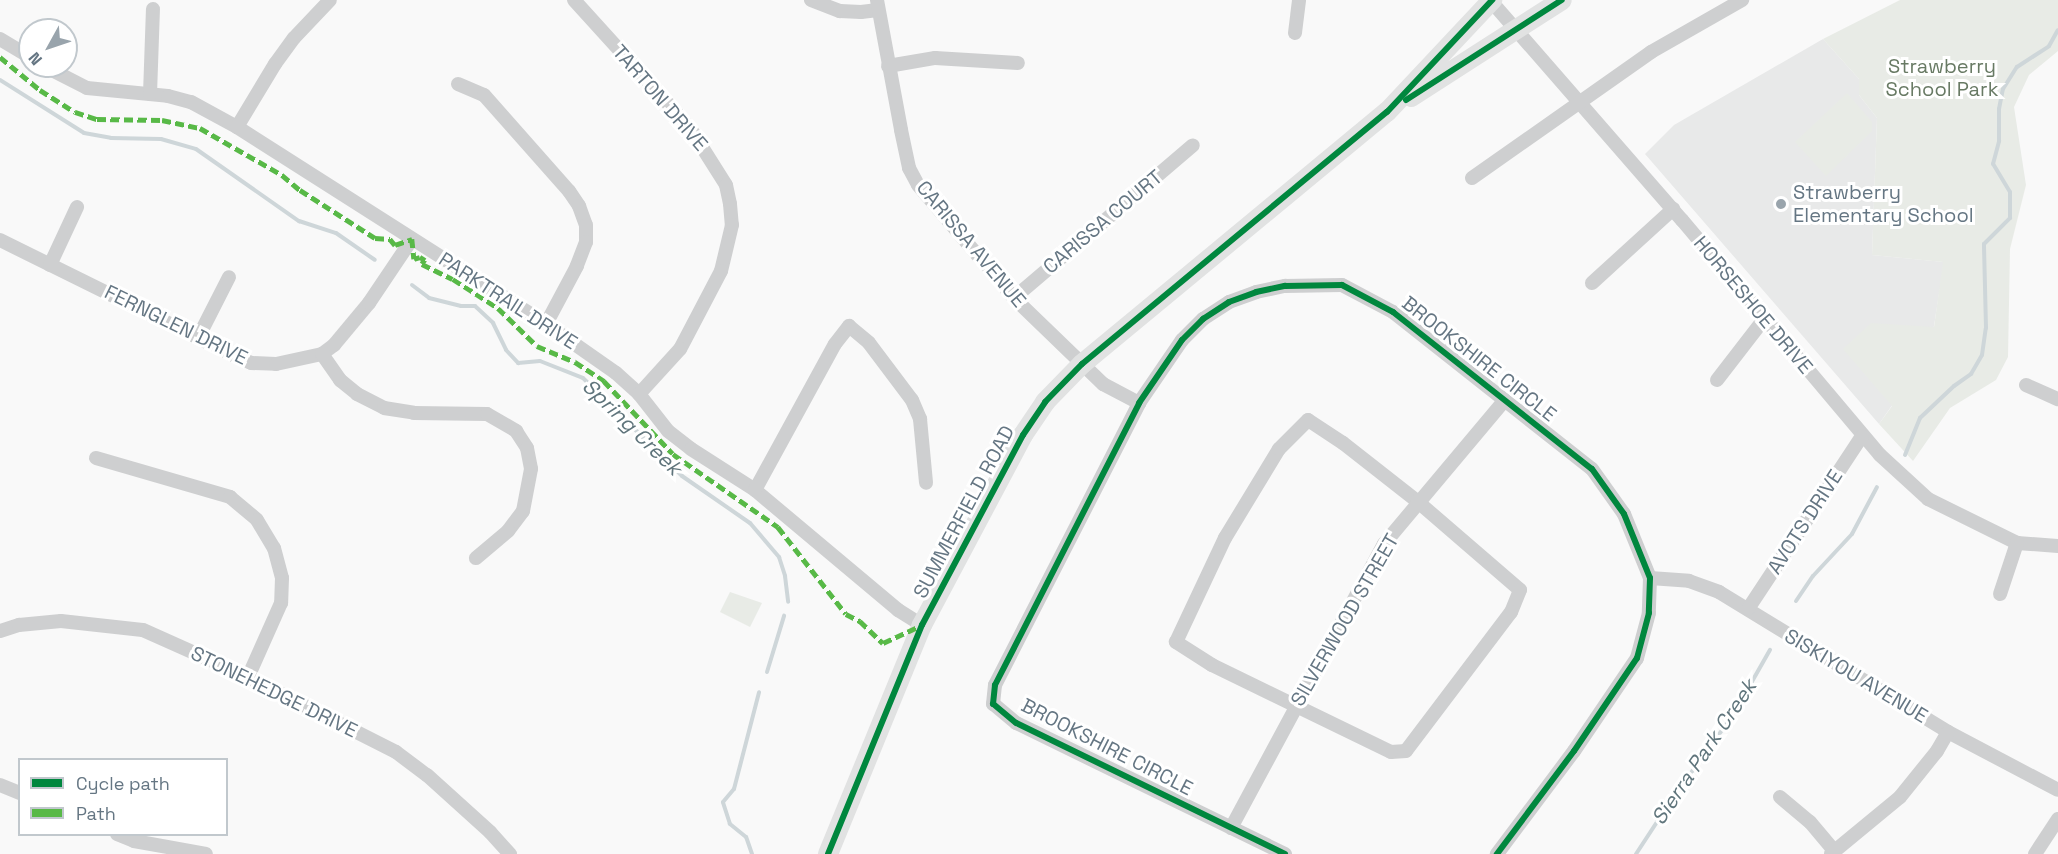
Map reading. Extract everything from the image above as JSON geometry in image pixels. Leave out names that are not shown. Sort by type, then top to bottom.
[{"type":"street","points":[[237,127],[282,55],[330,0]]},
{"type":"street","name":"TARTON DRIVE","points":[[574,0],[690,128],[726,185],[730,204],[732,225],[721,271],[680,349],[639,394]]},
{"type":"street","points":[[811,0],[840,11],[877,5]]},
{"type":"street","points":[[1295,33],[1299,0]]},
{"type":"street","name":"SUMMERFIELD ROAD","points":[[1387,112],[1491,0]]},
{"type":"street","name":"HORSESHOE DRIVE","points":[[1491,0],[1579,104],[1673,209],[1862,436],[1928,499],[2017,543],[2058,546]]},
{"type":"street","name":"SUMMERFIELD ROAD","points":[[828,854],[922,625],[1023,435],[1045,402],[1082,364],[1387,112],[1562,0]]},
{"type":"street","points":[[1472,177],[1651,52],[1742,0]]},
{"type":"street","name":"CARISSA AVENUE","points":[[877,5],[909,168],[918,185],[1014,298],[1103,384],[1139,403]]},
{"type":"street","points":[[150,94],[153,9]]},
{"type":"street","points":[[0,39],[18,50]]},
{"type":"street","points":[[888,66],[935,58],[1018,63]]},
{"type":"street","name":"PARKTRAIL DRIVE","points":[[67,78],[87,88],[106,92],[150,94],[191,102],[237,127],[546,324],[616,373],[639,394],[668,431],[755,490],[898,610],[922,625]]},
{"type":"street","points":[[458,84],[483,95],[569,190],[579,206],[586,225],[586,242],[577,266],[546,324]]},
{"type":"street","name":"CARISSA COURT","points":[[1014,298],[1193,146]]},
{"type":"street","points":[[50,265],[77,207]]},
{"type":"street","points":[[1592,283],[1673,209]]},
{"type":"street","name":"FERNGLEN DRIVE","points":[[0,240],[251,363],[276,364],[322,354],[346,334],[412,239]]},
{"type":"street","points":[[199,336],[229,277]]},
{"type":"street","name":"BROOKSHIRE CIRCLE","points":[[1285,854],[1017,723],[993,704],[995,685],[1139,403],[1182,340],[1203,319],[1229,302],[1256,292],[1284,286],[1342,285],[1393,312],[1592,469],[1624,514],[1650,578],[1649,613],[1637,658],[1574,751],[1497,854]]},
{"type":"street","points":[[1717,380],[1765,318]]},
{"type":"street","points":[[755,490],[835,344],[849,326],[869,343],[912,400],[920,419],[926,483]]},
{"type":"street","points":[[322,354],[340,380],[357,394],[384,408],[414,413],[487,414],[516,431],[527,448],[531,469],[523,511],[508,531],[476,558]]},
{"type":"street","points":[[2026,385],[2058,399]]},
{"type":"street","name":"SILVERWOOD STREET","points":[[1231,828],[1384,544],[1505,400]]},
{"type":"street","points":[[1308,420],[1343,443],[1418,501],[1520,590],[1511,612],[1406,751],[1391,752],[1296,705],[1212,665],[1176,642],[1225,538],[1279,448],[1308,420]]},
{"type":"street","name":"AVOTS DRIVE","points":[[1748,609],[1862,436]]},
{"type":"street","points":[[96,458],[230,498],[257,520],[274,548],[282,578],[282,587],[281,603],[248,677]]},
{"type":"street","points":[[2000,594],[2017,543]]},
{"type":"street","name":"SISKIYOU AVENUE","points":[[1650,578],[1689,581],[1719,592],[1948,732],[2058,790]]},
{"type":"street","name":"STONEHEDGE DRIVE","points":[[0,631],[19,625],[61,621],[143,630],[248,677],[396,752],[435,782],[490,832],[510,854]]},
{"type":"street","points":[[1780,797],[1810,822],[1832,853],[1900,797],[1937,751],[1948,732]]},
{"type":"street","points":[[0,785],[18,792]]},
{"type":"street","points":[[2035,854],[2058,819]]},
{"type":"street","points":[[122,836],[134,841],[206,854]]},
{"type":"shaded area","name":"Strawberry Elementary School","points":[[1823,39],[1859,79],[1859,95],[1877,118],[1872,255],[1944,262],[1930,351],[1879,424],[1645,154],[1674,125]]},
{"type":"green space","name":"Strawberry School Park","points":[[1900,0],[2058,0],[2058,51],[2029,75],[2014,107],[2026,185],[2010,249],[2008,357],[1996,380],[1950,408],[1913,461],[1879,424],[1892,406],[1843,349],[1871,323],[1934,327],[1943,262],[1872,255],[1877,118],[1859,95],[1859,79],[1823,39]]},
{"type":"green space","points":[[1847,93],[1872,122],[1872,131],[1826,176],[1795,142]]},
{"type":"green space","points":[[730,592],[762,603],[750,627],[720,612]]},
{"type":"waterway","name":"Sierra Park Creek","points":[[1905,455],[1920,418],[1954,386],[1971,374],[1982,355],[1986,328],[1984,244],[2010,218],[2010,192],[1993,164],[1999,141],[1999,109],[2003,89],[2017,67],[2049,46],[2058,30]]},
{"type":"waterway","name":"Spring Creek","points":[[0,80],[84,133],[111,138],[161,139],[196,149],[299,221],[336,233],[375,260]]},
{"type":"waterway","name":"Spring Creek","points":[[412,285],[429,298],[461,306],[475,306],[493,323],[506,350],[518,363],[540,361],[583,378],[682,476],[750,523],[779,557],[785,576],[788,602]]},
{"type":"waterway","name":"Sierra Park Creek","points":[[1796,601],[1813,576],[1852,534],[1877,487]]},
{"type":"waterway","name":"Spring Creek","points":[[767,672],[784,616]]},
{"type":"waterway","name":"Sierra Park Creek","points":[[1636,854],[1672,799],[1733,715],[1770,650]]},
{"type":"waterway","name":"Spring Creek","points":[[752,854],[746,837],[730,824],[723,802],[734,789],[759,692]]},
{"type":"marked path","points":[[0,57],[40,90],[75,112],[97,119],[162,120],[200,128],[282,175],[300,190],[375,238],[390,239],[395,245],[412,239],[414,259],[420,257],[425,260],[422,264],[453,279],[498,308],[537,346],[575,362],[604,381],[673,454],[778,527],[846,614],[860,621],[883,643],[922,625]]},
{"type":"cycle path","points":[[828,854],[922,625],[1023,435],[1045,402],[1082,364],[1387,112],[1492,0]]},
{"type":"cycle path","points":[[1406,100],[1562,0]]},
{"type":"cycle path","points":[[1285,854],[1016,723],[993,704],[995,685],[1139,403],[1182,340],[1203,319],[1229,302],[1256,292],[1285,286],[1342,285],[1393,312],[1592,469],[1624,514],[1650,578],[1649,613],[1637,658],[1574,751],[1497,854]]},
{"type":"place","name":"Strawberry Elementary School","points":[[1781,204]]}]
